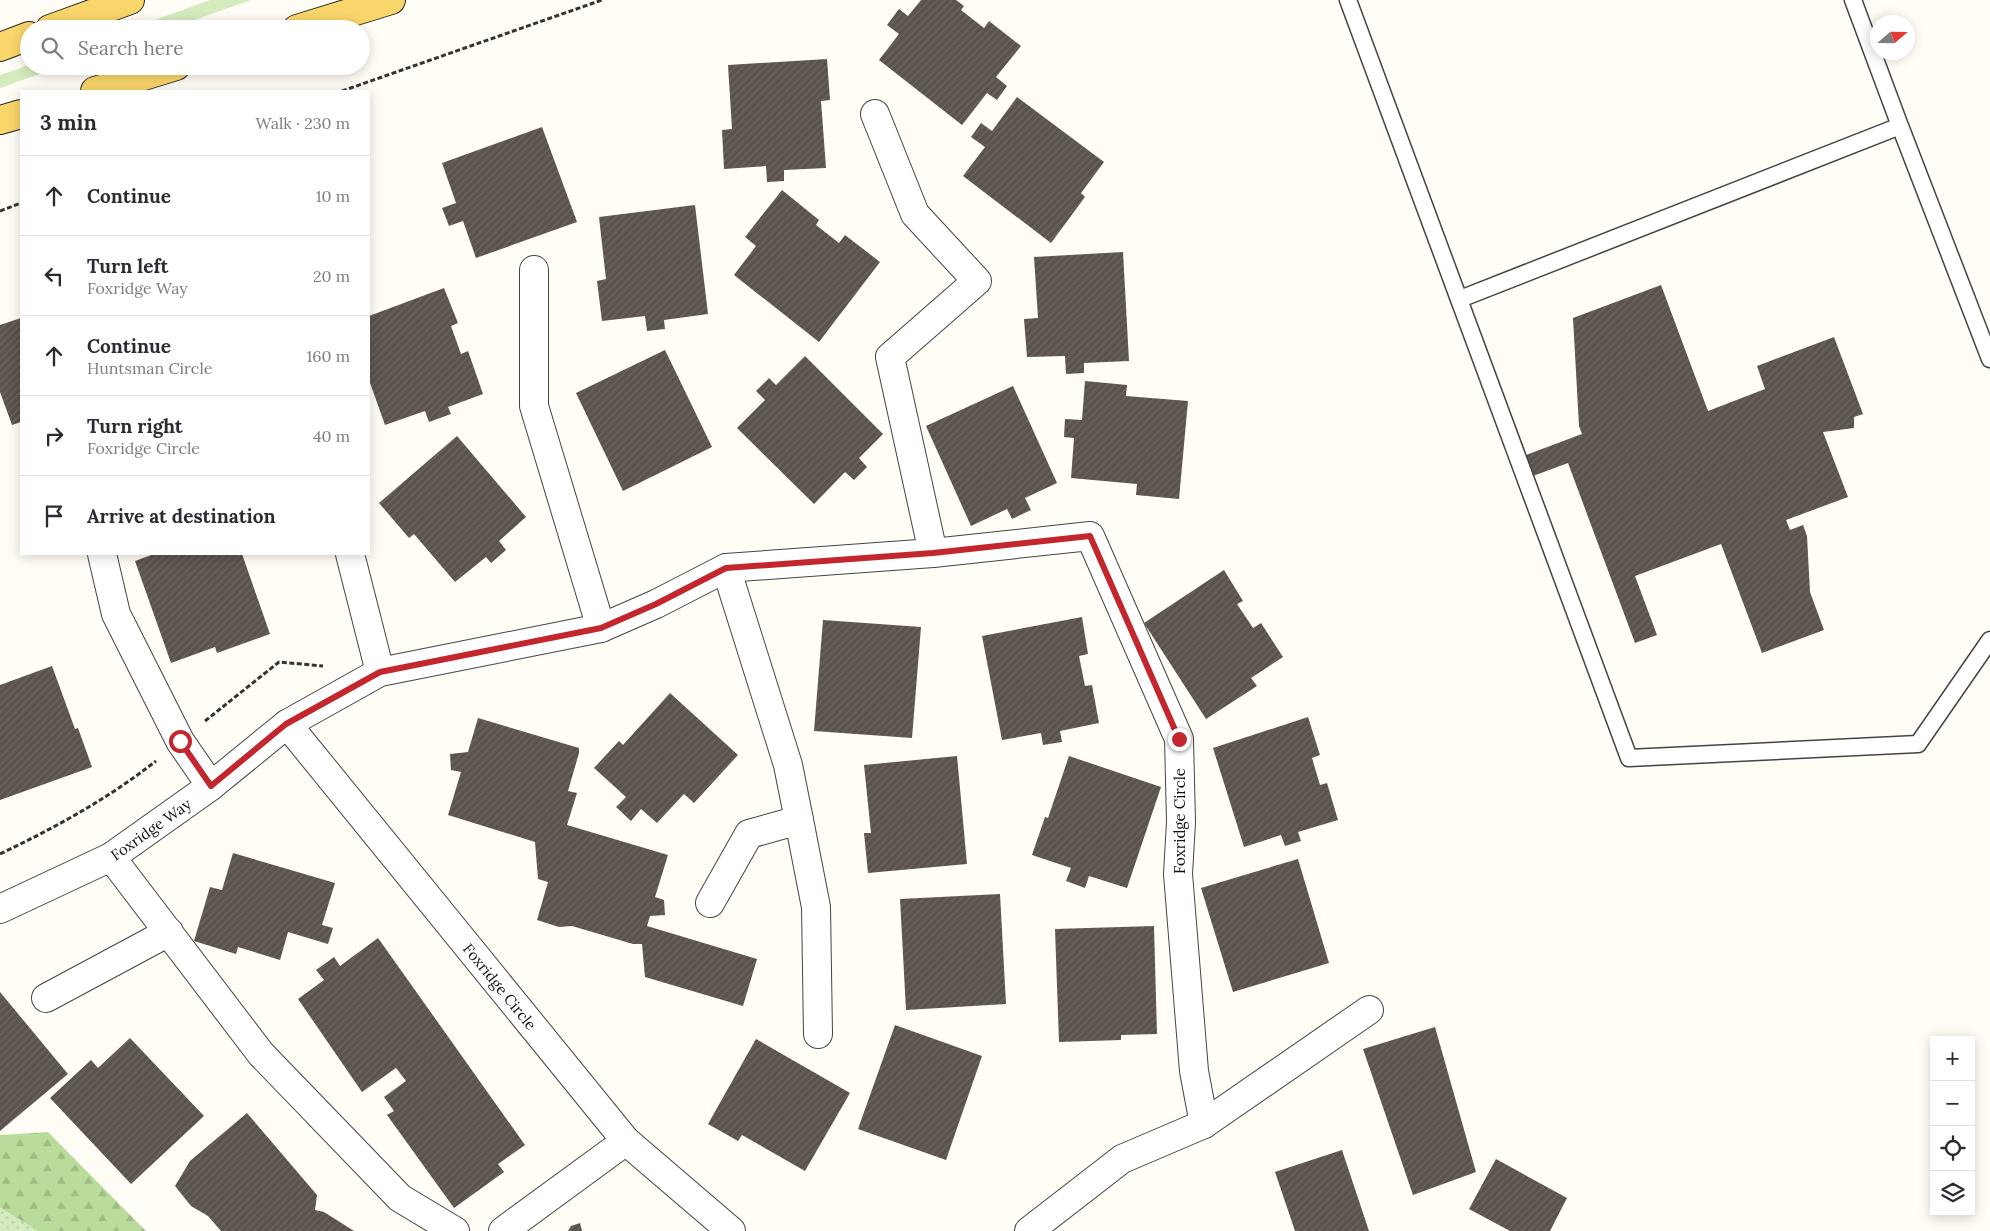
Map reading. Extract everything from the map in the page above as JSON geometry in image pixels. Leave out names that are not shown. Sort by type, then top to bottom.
[{"type":"main road","points":[[75,20],[130,0]]},
{"type":"main road","points":[[326,20],[391,0]]},
{"type":"main road","points":[[0,47],[20,39]]},
{"type":"main road","points":[[98,90],[147,75]]},
{"type":"main road","points":[[0,120],[20,114]]},
{"type":"street","points":[[818,1034],[816,907],[799,820],[788,765],[726,568],[933,553],[890,357],[976,281],[915,214],[875,114]]},
{"type":"street","points":[[534,270],[534,406],[601,628]]},
{"type":"street","name":"Foxridge Circle","points":[[933,553],[1090,536],[1179,739],[1181,822],[1178,874],[1194,1071],[1204,1124]]},
{"type":"street","points":[[102,555],[116,614],[180,741],[211,786]]},
{"type":"street","points":[[350,555],[380,672]]},
{"type":"street","name":"Foxridge Way","points":[[0,909],[111,857],[211,786],[286,724],[380,672],[601,628],[656,604],[726,568]]},
{"type":"street","name":"Foxridge Circle","points":[[286,724],[626,1141],[731,1231]]},
{"type":"street","points":[[710,902],[749,834],[799,820]]},
{"type":"street","points":[[111,857],[262,1054],[400,1198],[455,1231]]},
{"type":"street","points":[[46,998],[169,932]]},
{"type":"street","points":[[1029,1231],[1122,1159],[1204,1124],[1369,1010]]},
{"type":"street","points":[[503,1231],[626,1141]]},
{"type":"lane","points":[[1348,0],[1629,758],[1918,744],[1990,640]]},
{"type":"lane","points":[[1853,0],[1990,359]]},
{"type":"lane","points":[[1460,299],[1900,126]]},
{"type":"path","points":[[345,90],[602,0]]},
{"type":"path","points":[[0,211],[20,203]]},
{"type":"green space","points":[[210,0],[251,0],[194,20],[155,20]]},
{"type":"green space","points":[[20,68],[20,75],[37,75],[0,88],[0,75]]},
{"type":"green space","points":[[48,1132],[146,1231],[0,1231],[0,1135]]},
{"type":"green space","points":[[0,1207],[38,1231],[0,1231]]},
{"type":"building","points":[[921,0],[956,0],[964,6],[961,10],[984,28],[989,21],[1021,46],[996,77],[1007,86],[997,100],[987,93],[962,125],[879,60],[899,34],[887,25],[899,9],[908,16]]},
{"type":"building","points":[[827,59],[830,100],[821,101],[826,168],[784,170],[784,181],[767,182],[766,166],[724,169],[722,130],[732,129],[728,65]]},
{"type":"building","points":[[1017,97],[1104,162],[1081,193],[1085,197],[1051,243],[963,176],[985,147],[971,137],[981,123],[992,131]]},
{"type":"building","points":[[542,127],[577,222],[476,258],[463,221],[449,226],[442,208],[456,203],[442,163]]},
{"type":"building","points":[[782,190],[819,220],[816,225],[839,243],[845,235],[880,262],[819,342],[734,275],[756,246],[745,237]]},
{"type":"building","points":[[695,205],[708,314],[664,320],[665,329],[647,331],[645,316],[602,321],[597,281],[606,279],[599,217]]},
{"type":"building","points":[[1123,252],[1129,361],[1084,363],[1084,373],[1066,374],[1065,356],[1027,357],[1024,319],[1038,318],[1034,257]]},
{"type":"building","points":[[1661,285],[1708,411],[1765,389],[1757,366],[1834,337],[1863,414],[1854,417],[1854,428],[1823,432],[1848,497],[1786,520],[1790,530],[1803,525],[1807,536],[1810,592],[1824,630],[1762,653],[1721,544],[1635,576],[1657,635],[1635,643],[1568,463],[1533,476],[1526,455],[1582,434],[1579,426],[1573,318]]},
{"type":"building","points":[[444,288],[458,323],[451,326],[461,354],[468,351],[483,394],[448,407],[451,414],[429,422],[425,411],[385,425],[370,383],[370,316]]},
{"type":"building","points":[[20,318],[20,422],[12,425],[0,392],[0,325]]},
{"type":"building","points":[[665,350],[712,447],[623,491],[576,393]]},
{"type":"building","points":[[805,356],[883,434],[859,458],[867,467],[854,480],[845,472],[814,504],[737,428],[765,400],[756,391],[769,378],[776,385]]},
{"type":"building","points":[[1085,381],[1127,385],[1126,396],[1188,401],[1179,499],[1136,495],[1137,484],[1071,478],[1074,438],[1064,437],[1065,419],[1082,420]]},
{"type":"building","points":[[1013,386],[1057,483],[1025,498],[1031,510],[1012,519],[1007,509],[971,526],[926,426]]},
{"type":"building","points":[[457,436],[526,517],[499,541],[506,550],[491,563],[486,557],[455,582],[414,534],[409,538],[379,503]]},
{"type":"building","points":[[151,555],[242,555],[270,634],[217,653],[215,647],[171,663],[135,561]]},
{"type":"building","points":[[1224,570],[1243,601],[1237,604],[1253,628],[1261,623],[1283,657],[1251,678],[1257,686],[1206,719],[1144,623]]},
{"type":"building","points":[[1082,617],[1088,654],[1079,656],[1085,686],[1092,685],[1099,723],[1060,731],[1062,742],[1043,745],[1041,733],[1002,740],[982,636]]},
{"type":"building","points":[[823,620],[921,627],[912,738],[814,731]]},
{"type":"building","points":[[52,666],[75,729],[78,728],[92,767],[0,800],[0,685]]},
{"type":"building","points":[[670,693],[738,755],[694,803],[684,794],[657,823],[641,809],[631,821],[616,807],[626,797],[594,768],[619,741],[623,745]]},
{"type":"building","points":[[1308,717],[1320,755],[1312,758],[1320,785],[1327,783],[1338,820],[1298,832],[1301,841],[1285,846],[1281,835],[1244,847],[1213,748]]},
{"type":"building","points":[[478,718],[579,748],[568,791],[577,793],[567,825],[668,855],[655,897],[664,900],[665,915],[650,916],[647,926],[757,959],[743,1006],[645,977],[642,944],[633,944],[572,926],[559,927],[537,920],[548,882],[538,879],[535,842],[448,815],[461,772],[451,770],[450,754],[468,752]]},
{"type":"building","points":[[957,756],[967,864],[868,873],[864,833],[871,833],[864,765]]},
{"type":"building","points":[[1069,756],[1161,787],[1127,888],[1089,876],[1085,888],[1066,881],[1071,868],[1032,855],[1045,817],[1048,818]]},
{"type":"building","points":[[233,853],[335,883],[322,925],[333,928],[328,944],[288,932],[280,960],[238,947],[236,954],[194,941],[210,887],[222,890]]},
{"type":"building","points":[[1298,859],[1329,963],[1233,992],[1201,888]]},
{"type":"building","points":[[1000,894],[1006,1004],[906,1010],[900,899]]},
{"type":"building","points":[[1154,926],[1157,1034],[1121,1035],[1121,1040],[1059,1042],[1055,929]]},
{"type":"building","points":[[378,938],[525,1145],[498,1164],[504,1172],[454,1208],[387,1115],[394,1111],[384,1097],[406,1081],[396,1068],[362,1092],[298,999],[324,980],[316,970],[334,957],[340,966]]},
{"type":"building","points":[[0,992],[68,1074],[0,1131]]},
{"type":"building","points":[[895,1025],[982,1056],[946,1160],[858,1129]]},
{"type":"building","points":[[1435,1027],[1476,1172],[1413,1195],[1363,1049]]},
{"type":"building","points":[[130,1038],[204,1116],[131,1184],[50,1098],[91,1060],[98,1068]]},
{"type":"building","points":[[756,1039],[850,1093],[805,1171],[742,1135],[738,1141],[708,1124]]},
{"type":"building","points":[[247,1113],[317,1195],[315,1210],[324,1212],[354,1231],[221,1231],[208,1216],[191,1206],[175,1186],[190,1161]]},
{"type":"building","points":[[1342,1150],[1369,1231],[1295,1231],[1275,1172]]},
{"type":"building","points":[[1496,1159],[1567,1198],[1550,1231],[1510,1231],[1469,1209]]},
{"type":"building","points":[[580,1223],[582,1231],[568,1231],[571,1226]]},
{"type":"route","points":[[180,741],[211,786],[286,724],[380,672],[601,628],[656,604],[726,568],[933,553],[1090,536],[1179,739]]}]
